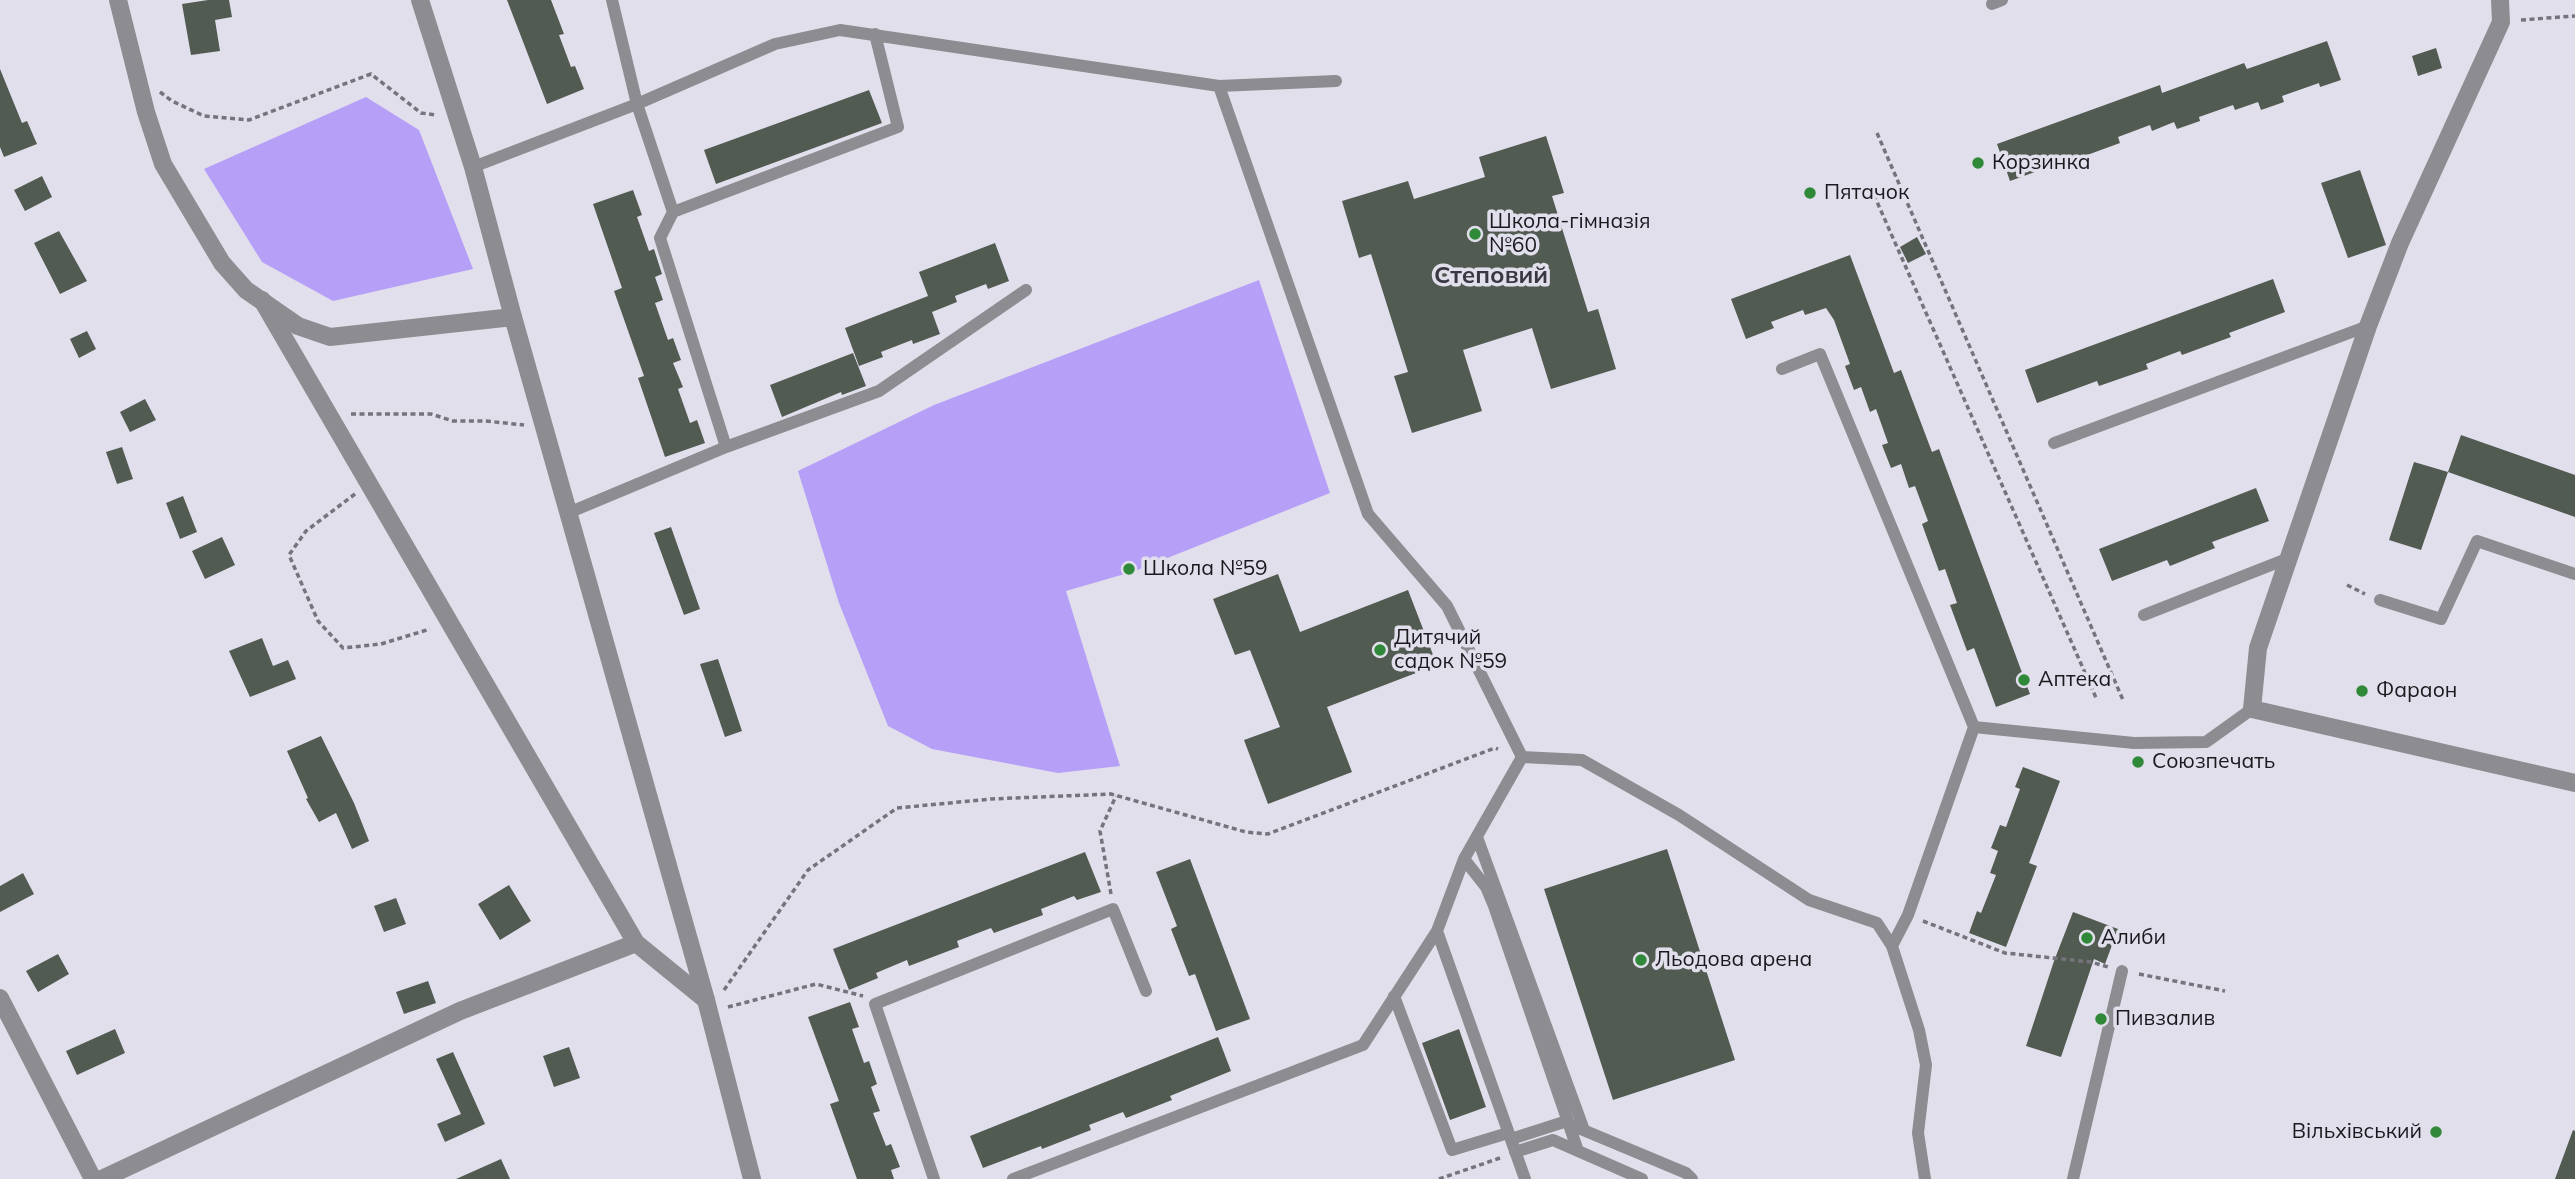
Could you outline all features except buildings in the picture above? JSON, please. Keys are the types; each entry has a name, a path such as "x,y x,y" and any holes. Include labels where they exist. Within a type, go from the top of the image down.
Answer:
{"street":[{"path":"118,0 136,74 163,164 222,263 246,290 298,326 330,337 513,317"},
{"path":"419,0 473,167 707,1006 752,1179"},
{"path":"2500,0 2501,22 2400,243 2368,326 2258,648 2252,709 2575,783"},
{"path":"261,298 636,943 707,1006"},
{"path":"102,1179 460,1011 636,943"},
{"path":"0,998 93,1179"}],"lane":[{"path":"612,0 637,104 673,212"},
{"path":"473,167 637,104 775,44 839,30 1219,86 1336,81"},
{"path":"726,447 660,237 673,212 898,127 875,34"},
{"path":"1219,86 1367,514 1447,606 1522,757"},
{"path":"568,513 726,447 880,391 1026,290"},
{"path":"2054,443 2368,326"},
{"path":"1782,369 1820,354 1974,727 1908,915 1892,946"},
{"path":"2380,600 2441,619 2477,541 2575,574"},
{"path":"2144,615 2289,558"},
{"path":"1974,727 2134,743 2206,743 2252,709"},
{"path":"1013,1179 1363,1045 1437,931 1464,859 1522,757"},
{"path":"1522,757 1582,760 1679,815 1809,900 1877,923 1892,946 1919,1030 1926,1066 1918,1133 1924,1179"},
{"path":"1477,837 1584,1130"},
{"path":"1464,859 1486,887 1578,1151"},
{"path":"934,1179 875,1004 1114,909 1146,990"},
{"path":"1437,931 1525,1179"},
{"path":"2073,1179 2122,971"},
{"path":"1394,996 1452,1150 1564,1122 1686,1172 1692,1179"},
{"path":"1515,1152 1553,1140 1642,1179"}],"path":[{"path":"2501,22 2575,16"},
{"path":"136,74 172,101 204,116 249,120 371,74 421,113 456,117"},
{"path":"1877,133 2123,700"},
{"path":"1874,195 2097,699"},
{"path":"328,414 431,414 453,421 521,424 546,436"},
{"path":"369,484 306,531 289,555 318,621 343,648 381,643 449,623"},
{"path":"707,1006 808,870 897,808 991,799 1116,796 1246,832 1268,834 1495,748 1522,757"},
{"path":"1114,909 1100,831 1116,796"},
{"path":"1908,915 2005,953 2091,962 2122,971 2225,991"},
{"path":"707,1006 816,984 884,1001"},
{"path":"1439,1179 1515,1152"}],"shaded area":[{"path":"366,97 419,130 473,269 333,301 262,262 204,169"},
{"path":"1259,280 1330,493 1135,571 1066,591 1120,766 1058,773 932,749 888,726 839,603 798,471 934,405"}],"place":[{"name":"Корзинка","path":"1978,163"},
{"name":"Пятачок","path":"1810,193"},
{"name":"Школа-гімназія №60","path":"1475,234"},
{"name":"Школа №59","path":"1129,569"},
{"name":"Дитячий садок №59","path":"1380,650"},
{"name":"Аптека","path":"2024,680"},
{"name":"Фараон","path":"2362,691"},
{"name":"Союзпечать","path":"2138,762"},
{"name":"Алиби","path":"2087,938"},
{"name":"Льодова арена","path":"1641,960"},
{"name":"Пивзалив","path":"2101,1019"},
{"name":"Вільхівський","path":"2436,1132"}],"district":[{"name":"Степовий","path":"1491,276"}]}
